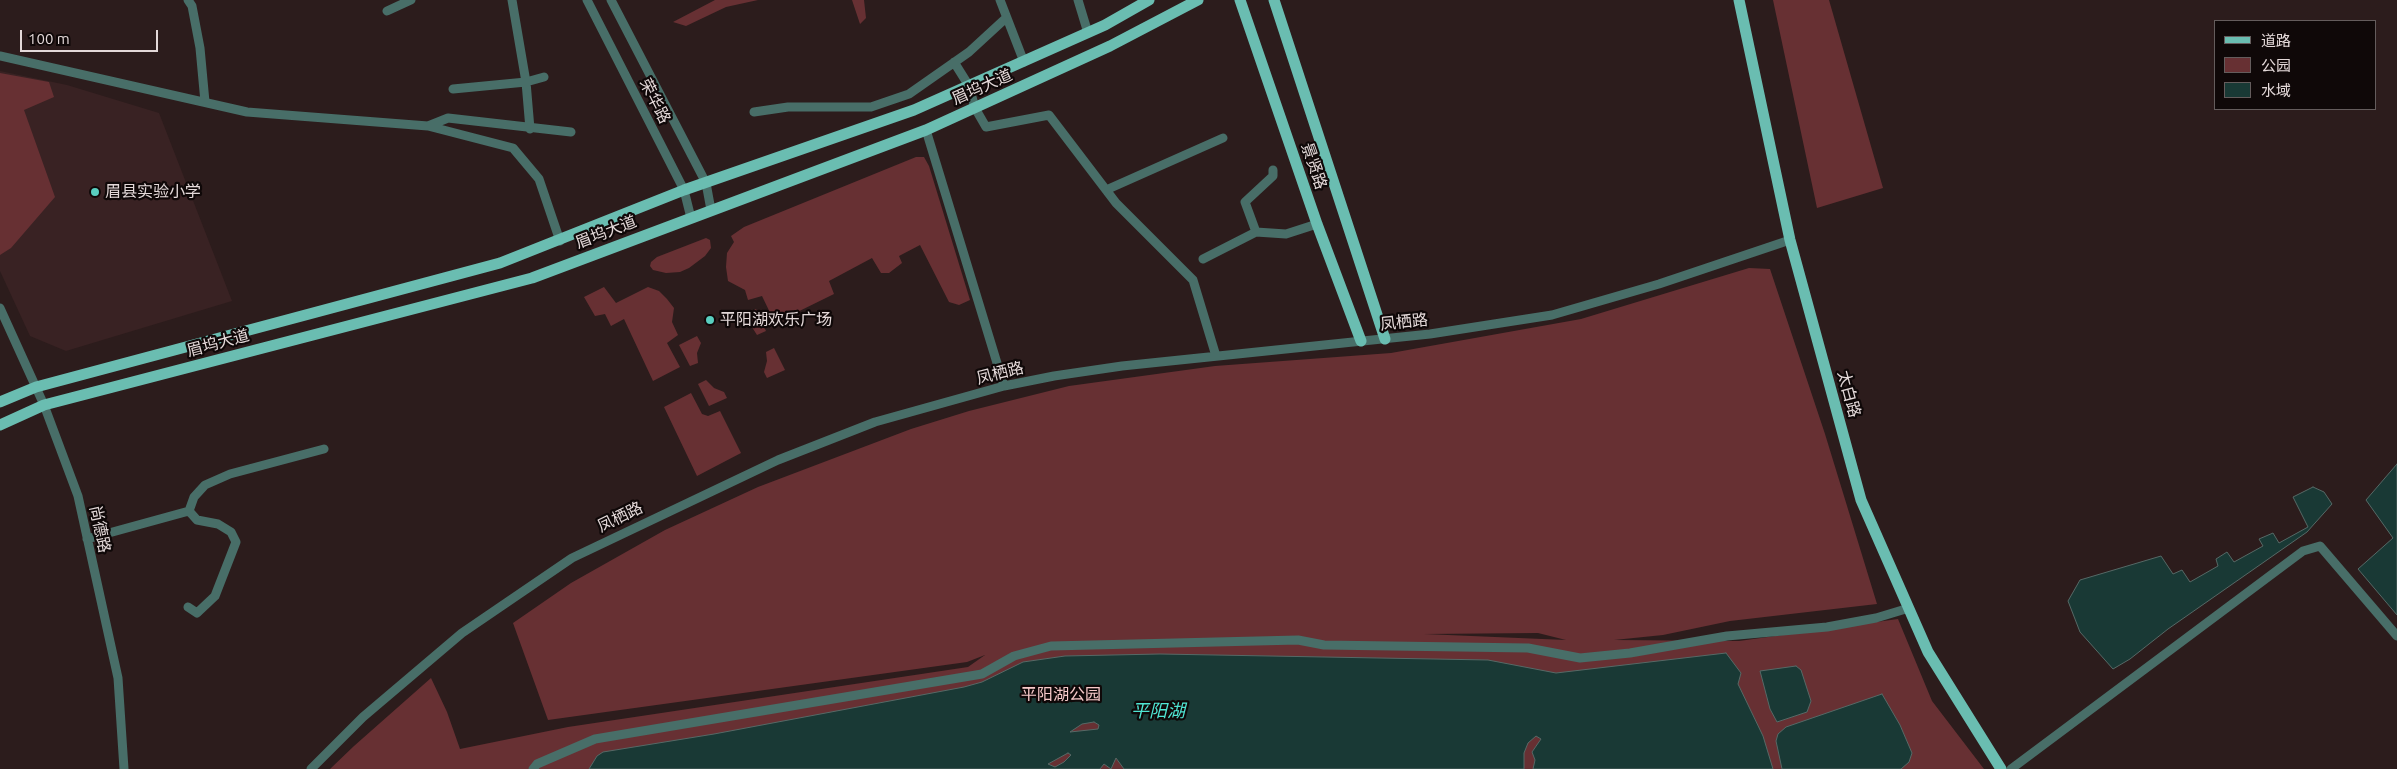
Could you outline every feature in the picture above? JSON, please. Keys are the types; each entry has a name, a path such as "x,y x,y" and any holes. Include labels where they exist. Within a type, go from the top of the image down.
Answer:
{"main road":[{"name":"眉坞大道","path":"0,402 36,387 500,264 684,190 914,110 1088,33 1149,0"},
{"name":"眉坞大道","path":"0,425 44,405 532,278 926,130 1110,46 1198,0"},
{"name":"景贤路","path":"1240,0 1317,224 1361,341"},
{"name":"景贤路","path":"1274,0 1385,339"},
{"name":"太白路","path":"1740,0 1790,240 1861,500 1928,652 2001,769"}],"street":[{"path":"188,0 192,6 200,48 205,102"},
{"path":"387,11 411,0"},
{"path":"512,0 526,82 530,129"},
{"name":"荣华路","path":"587,0 684,190 691,218"},
{"name":"荣华路","path":"611,0 706,183 711,210"},
{"path":"1000,0 1024,62"},
{"path":"1078,0 1088,33"},
{"path":"754,112 788,107 871,107 909,94 969,52 1006,18"},
{"path":"0,56 247,112 428,126 513,148 539,179 560,241"},
{"path":"954,62 969,86 975,108 986,127 1049,115 1116,204 1193,280 1216,356"},
{"path":"453,89 526,82 544,77"},
{"path":"428,126 448,118 530,129 571,132"},
{"path":"926,130 1004,386"},
{"path":"1106,190 1223,138"},
{"path":"1256,232 1246,202 1273,176 1273,170"},
{"path":"1204,259 1256,232 1286,234 1317,224"},
{"name":"凤栖路","path":"311,769 362,717 462,632 572,558 778,460 875,422 1004,386 1054,376 1122,366 1430,334 1552,316 1659,284 1790,240"},
{"name":"尚德路","path":"0,308 44,405 78,496 118,678 124,769"},
{"path":"189,511 194,497 205,485 230,474 324,449"},
{"path":"87,539 189,511"},
{"path":"188,607 197,613 215,596 236,542 231,532 218,524 197,520 189,511"},
{"path":"2011,769 2303,551 2320,546 2397,636"},
{"path":"533,769 537,764 595,739 982,674 1014,656 1051,646 1298,640 1324,645 1528,648 1580,658 1630,653 1727,636 1826,627 1876,618 1908,608"}],"shaded area":[{"name":"眉县实验小学","path":"0,71 67,85 159,113 232,301 66,351 30,336 0,271"}],"green space":[{"path":"715,0 758,0 726,7 686,26 673,22"},
{"path":"852,0 864,0 866,18 860,24"},
{"path":"1773,0 1829,0 1883,188 1817,208"},
{"path":"0,73 49,82 54,97 24,110 55,197 11,248 0,255"},
{"path":"916,157 924,157 929,166 970,300 959,305 949,302 920,245 899,256 902,263 889,273 881,273 872,258 829,281 834,294 775,323 762,296 748,300 745,290 728,281 727,253 734,242 731,236 744,227"},
{"path":"706,238 710,240 711,248 705,256 689,268 680,272 666,273 653,270 650,266 651,262 657,257"},
{"name":"平阳湖公园","path":"1749,268 1770,269 1825,434 1877,604 1730,621 1663,635 1614,640 1739,641 1898,619 1932,701 1984,769 330,769 431,678 447,712 460,749 568,727 968,667 985,655 967,662 548,720 513,623 571,583 665,530 758,487 911,429 969,411 1069,386 1215,366 1391,353 1581,319","holes":["1538,633 1566,640 1424,634"]},
{"path":"604,287 616,303 648,287 659,291 667,299 674,308 672,322 678,335 667,343 680,367 653,381 624,319 611,326 605,314 595,316 584,297"},
{"path":"756,309 766,331 757,335 750,324 741,323 738,317"},
{"path":"697,336 701,343 697,353 698,363 690,366 679,345"},
{"path":"774,348 785,370 767,378 764,372 767,361 766,352"},
{"path":"706,380 714,388 724,392 727,398 709,406 698,384"},
{"path":"691,393 702,414 708,416 720,411 741,453 697,476 664,407"}],"water":[{"path":"2397,464 2397,615 2358,569 2393,538 2366,500"},
{"path":"2313,487 2324,492 2332,504 2307,532 2168,629 2130,659 2113,669 2080,632 2068,601 2080,580 2161,556 2173,574 2182,570 2190,582 2218,566 2216,559 2227,552 2234,562 2263,546 2259,539 2273,533 2279,543 2308,527 2293,497"},
{"name":"平阳湖","path":"1726,653 1741,673 1738,684 1763,736 1773,769 1533,769 1535,760 1532,752 1541,739 1536,736 1528,743 1524,753 1524,769 1124,769 1116,758 1111,769 1104,764 1100,769 589,769 597,756 603,752 714,734 964,687 982,682 1023,662 1065,656 1160,654 1488,660 1556,673","holes":["1094,722 1099,725 1098,729 1070,732 1082,724","1068,753 1071,755 1055,767 1048,764"]},
{"path":"1796,666 1801,670 1811,701 1807,712 1777,722 1770,709 1760,671"},
{"path":"1882,694 1900,725 1912,753 1909,762 1901,769 1782,769 1776,741 1778,734 1786,727"}],"place":[{"name":"眉县实验小学","path":"95,192"},
{"name":"平阳湖欢乐广场","path":"710,320"}]}
